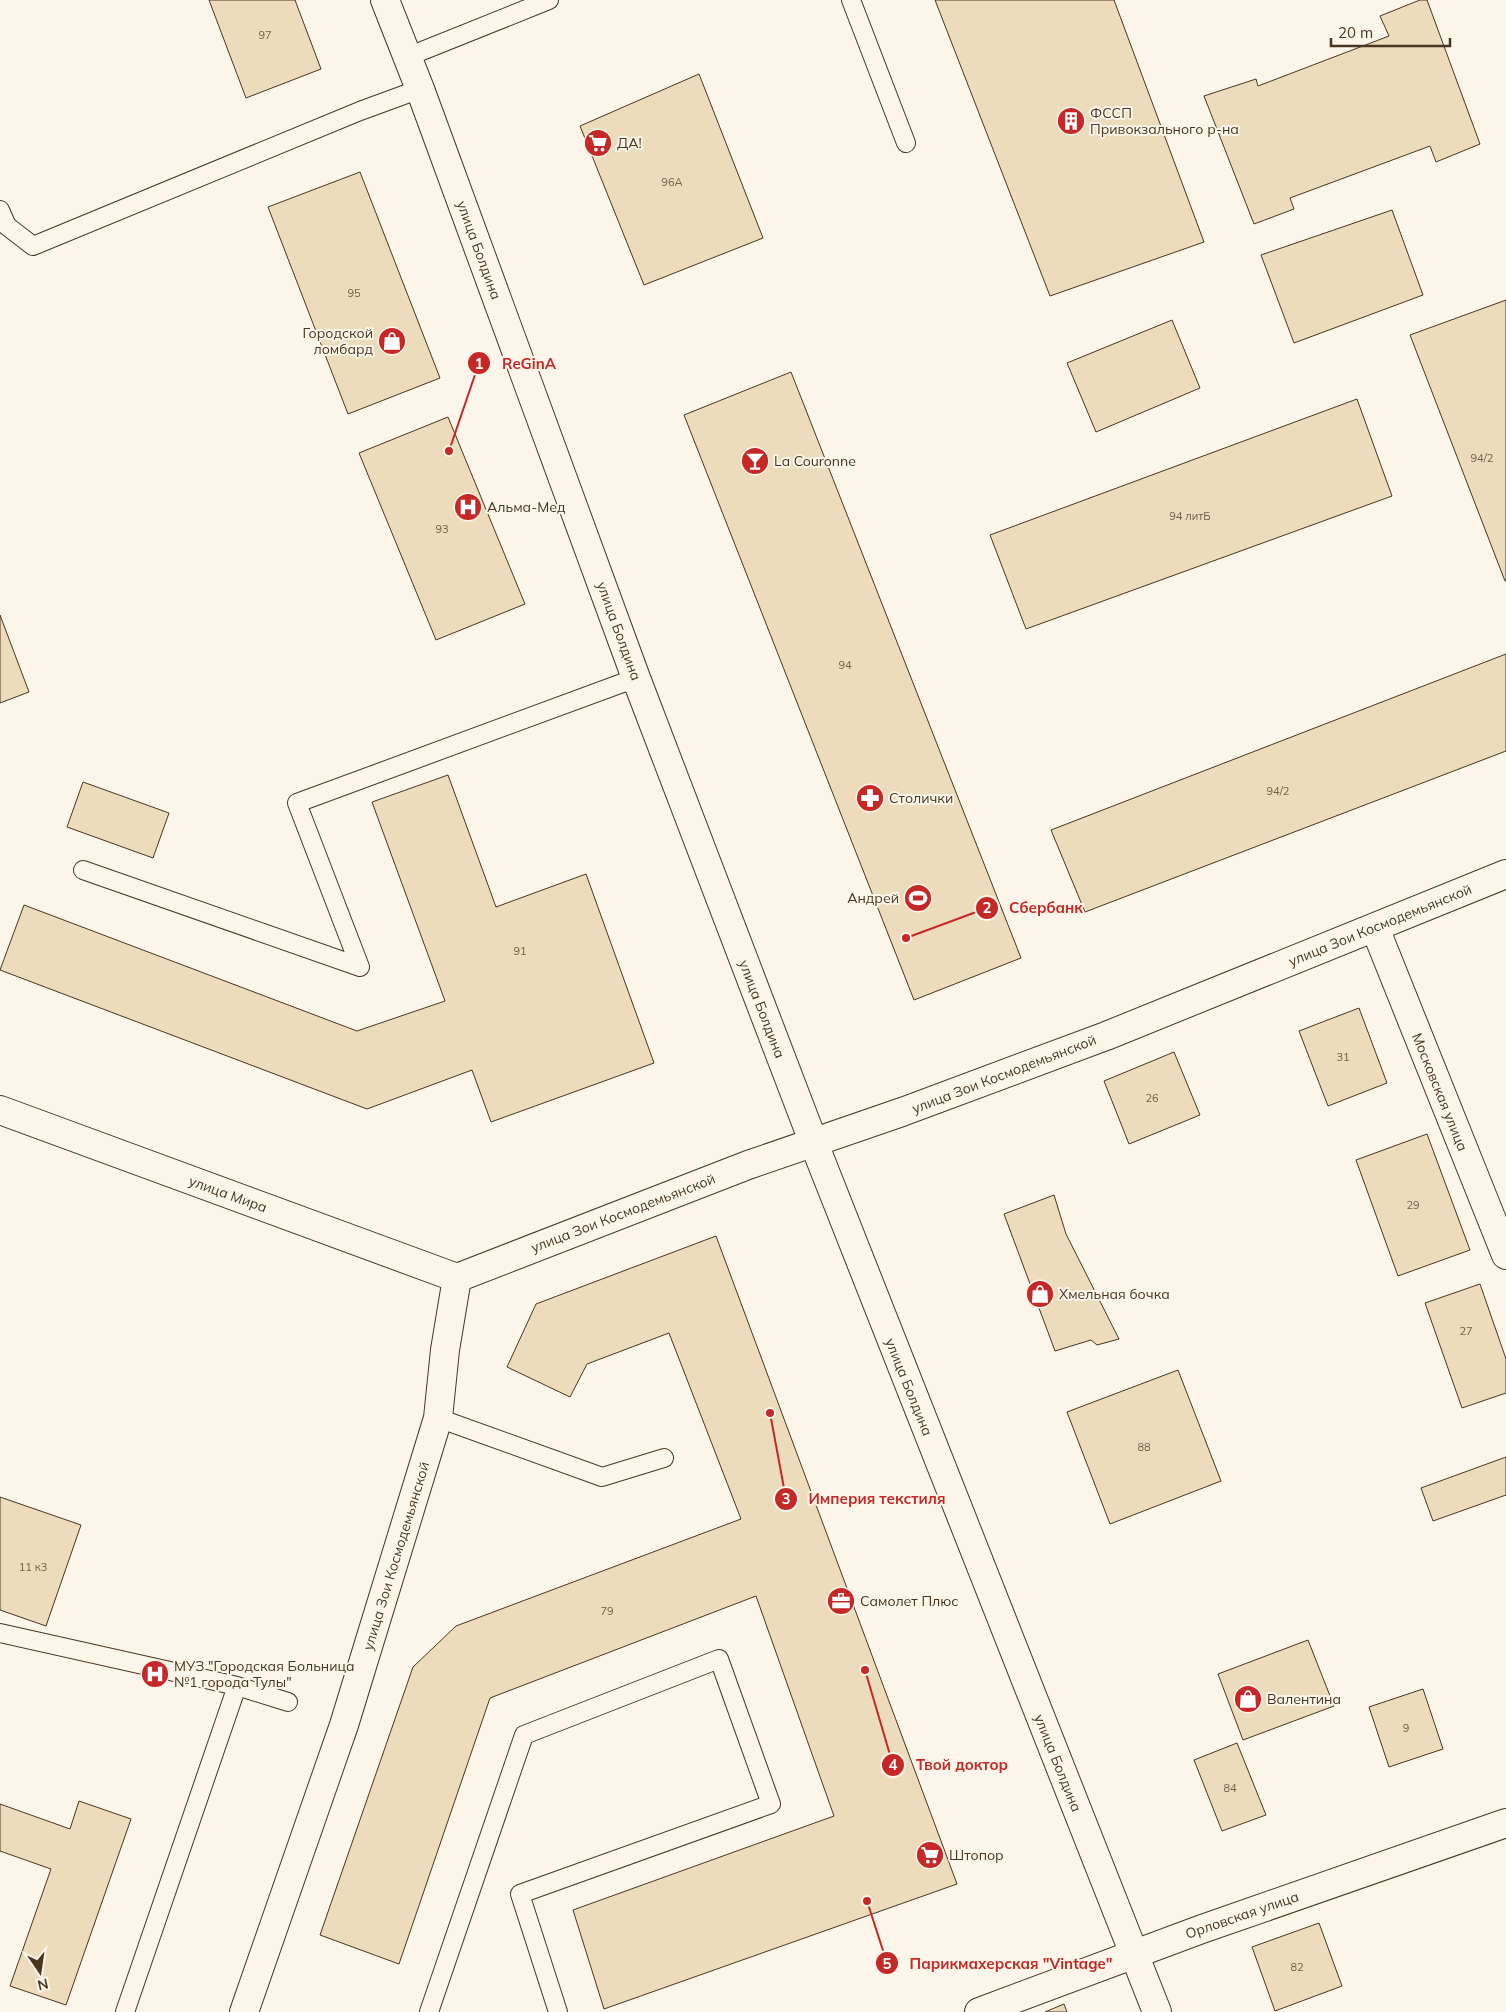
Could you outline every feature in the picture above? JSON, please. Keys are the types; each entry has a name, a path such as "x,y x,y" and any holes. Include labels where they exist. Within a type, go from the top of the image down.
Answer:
{"street":[{"name":"улица Болдина","path":"385,0 420,89 636,678 812,1141 1157,2012"},
{"name":"улица Зои Космодемьянской","path":"244,2012 344,1724 438,1418 445,1350 456,1278 812,1141 902,1112 1106,1036 1506,874"},
{"name":"Московская улица","path":"1375,928 1506,1255"},
{"name":"улица Мира","path":"0,1110 456,1278"},
{"name":"Орловская улица","path":"979,2012 1134,1954 1506,1823"}],"lane":[{"path":"407,57 549,0"},
{"path":"851,0 906,143"},
{"path":"0,210 7,226 34,246 360,110 420,89"},
{"path":"83,870 360,967 297,803 636,678"},
{"path":"438,1418 602,1477 664,1458"},
{"path":"0,1633 237,1686 288,1702"},
{"path":"429,2012 524,1735 719,1659 771,1804 520,1894 558,2012"},
{"path":"126,2012 237,1686"}],"building":[{"path":"209,0 295,0 321,69 246,98"},
{"name":"ФССП Привокзального р-на","path":"935,0 1114,0 1204,242 1050,296"},
{"path":"1420,0 1427,0 1480,144 1436,162 1430,146 1290,198 1294,209 1254,224 1204,96 1256,79 1258,86 1389,36 1380,16"},
{"path":"699,74 763,238 644,285 580,126"},
{"path":"360,172 440,378 348,414 268,207"},
{"path":"1392,210 1423,295 1294,343 1261,255"},
{"path":"1506,300 1506,581 1505,581 1410,335"},
{"path":"1172,320 1200,388 1096,432 1067,363"},
{"path":"791,372 1021,958 914,1000 684,415"},
{"path":"1357,399 1392,496 1026,629 990,535"},
{"path":"448,417 525,604 436,640 359,453"},
{"path":"0,615 29,692 0,703"},
{"path":"1506,654 1506,751 1085,912 1051,830"},
{"path":"448,775 496,907 586,874 654,1063 491,1122 472,1070 367,1109 0,970 24,905 357,1031 445,1001 372,802"},
{"path":"83,782 169,813 153,858 67,827"},
{"path":"1359,1008 1387,1083 1328,1106 1299,1031"},
{"path":"1174,1052 1200,1115 1129,1144 1104,1081"},
{"path":"1427,1134 1470,1250 1398,1276 1356,1160"},
{"path":"1054,1195 1066,1234 1119,1339 1097,1345 1091,1340 1055,1351 1004,1214"},
{"path":"716,1236 957,1884 604,2009 573,1910 834,1816 756,1596 490,1698 399,1964 320,1935 413,1667 456,1626 741,1519 669,1333 587,1364 570,1397 507,1367 536,1304"},
{"path":"1480,1284 1506,1359 1506,1393 1462,1408 1425,1303"},
{"path":"1178,1370 1221,1481 1110,1524 1067,1412"},
{"path":"1506,1457 1506,1495 1433,1521 1421,1488"},
{"path":"0,1497 81,1525 46,1626 0,1610"},
{"path":"1308,1640 1334,1706 1243,1740 1218,1674"},
{"path":"1423,1689 1443,1749 1389,1767 1369,1707"},
{"path":"1237,1743 1266,1815 1222,1831 1194,1760"},
{"path":"79,1801 131,1819 66,2005 10,1986 51,1869 0,1851 0,1804 70,1829"},
{"path":"1319,1923 1342,1986 1275,2011 1252,1947"},
{"path":"1064,2004 1067,2012 1045,2012"}],"place":[{"name":"ФССП Привокзального р-на","path":"1071,121"},
{"name":"ДА!","path":"598,143"},
{"name":"Городской ломбард","path":"392,341"},
{"name":"ReGinA","path":"449,451"},
{"name":"La Couronne","path":"755,461"},
{"name":"Альма-Мед","path":"468,507"},
{"name":"Столички","path":"870,798"},
{"name":"Андрей","path":"918,898"},
{"name":"Сбербанк","path":"906,938"},
{"name":"Хмельная бочка","path":"1040,1294"},
{"name":"Империя текстиля","path":"770,1413"},
{"name":"Самолет Плюс","path":"841,1601"},
{"name":"Твой доктор","path":"865,1670"},
{"name":"МУЗ \"Городская Больница №1 города Тулы\"","path":"155,1674"},
{"name":"Валентина","path":"1248,1699"},
{"name":"Штопор","path":"930,1855"},
{"name":"Парикмахерская \"Vintage\"","path":"867,1901"}]}
